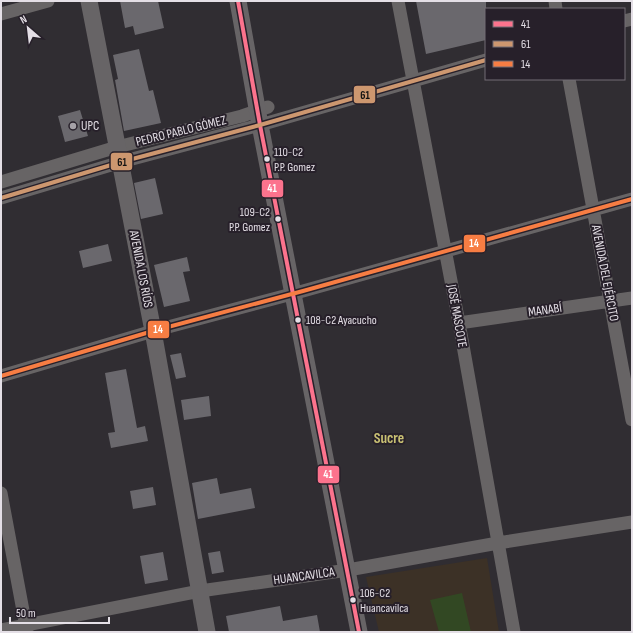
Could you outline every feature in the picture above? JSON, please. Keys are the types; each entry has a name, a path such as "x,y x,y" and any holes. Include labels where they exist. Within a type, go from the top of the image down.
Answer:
{"main road":[{"name":"AVENIDA LOS RÍOS","path":"79,1 114,156"},
{"name":"AVENIDA LOS RÍOS","path":"89,1 114,156 148,333 194,592 197,632"},
{"path":"238,1 264,116 352,569 368,632"},
{"path":"248,1 264,116"},
{"path":"352,569 359,632"},
{"name":"AVENIDA LOS RÍOS","path":"194,592 208,632"}],"street":[{"path":"1,14 48,1"},
{"name":"JOSÉ MASCOTE","path":"398,1 459,323 514,632"},
{"name":"PEDRO PABLO GÓMEZ","path":"1,198 114,156 242,116 264,116 414,81 485,60"},
{"name":"AVENIDA DEL EJÉRCITO","path":"569,80 632,420"},
{"name":"PEDRO PABLO GÓMEZ","path":"1,182 114,156"},
{"path":"1,376 148,333 632,199"},
{"name":"MANABÍ","path":"459,323 632,298"},
{"path":"1,493 26,628"},
{"name":"HUANCAVILCA","path":"1,630 26,628 194,592 352,569 498,543 632,522"}],"shaded area":[{"path":"487,558 499,632 379,632 366,577"}],"green space":[{"path":"462,593 471,632 439,632 430,600"}],"building":[{"path":"120,1 158,1 164,28 135,35 133,26 125,28"},
{"path":"416,1 486,1 485,40 426,54"},
{"path":"139,49 149,91 153,90 161,123 124,131 115,80 118,79 113,55"},
{"name":"UPC","path":"80,110 88,136 65,142 58,116"},
{"path":"155,178 163,214 141,219 134,183"},
{"path":"108,244 112,261 83,268 79,251"},
{"path":"187,257 190,271 183,272 190,301 164,307 154,265"},
{"path":"181,353 186,377 176,379 170,355"},
{"path":"126,369 137,428 145,426 148,441 111,448 108,433 115,432 105,373"},
{"path":"209,396 211,416 184,420 181,400"},
{"path":"217,478 220,494 251,488 255,508 198,519 192,483"},
{"path":"153,487 156,505 133,509 130,491"},
{"path":"220,551 224,572 212,574 208,553"},
{"path":"163,552 168,580 145,584 140,556"},
{"path":"280,606 283,621 317,615 320,632 229,632 226,616"}],"transit line":[{"name":"41","path":"238,1 260,125 359,632"},
{"name":"61","path":"1,198 121,162 260,125 485,60"},
{"name":"14","path":"1,376 153,331 303,291 632,199"}],"place":[{"name":"UPC","path":"73,126"},
{"name":"110-C2 P.P. Gomez","path":"267,159"},
{"name":"109-C2 P.P. Gomez","path":"278,219"},
{"name":"108-C2 Ayacucho","path":"298,320"},
{"name":"106-C2 Huancavilca","path":"353,600"}],"district":[{"name":"Sucre","path":"389,438"}]}
